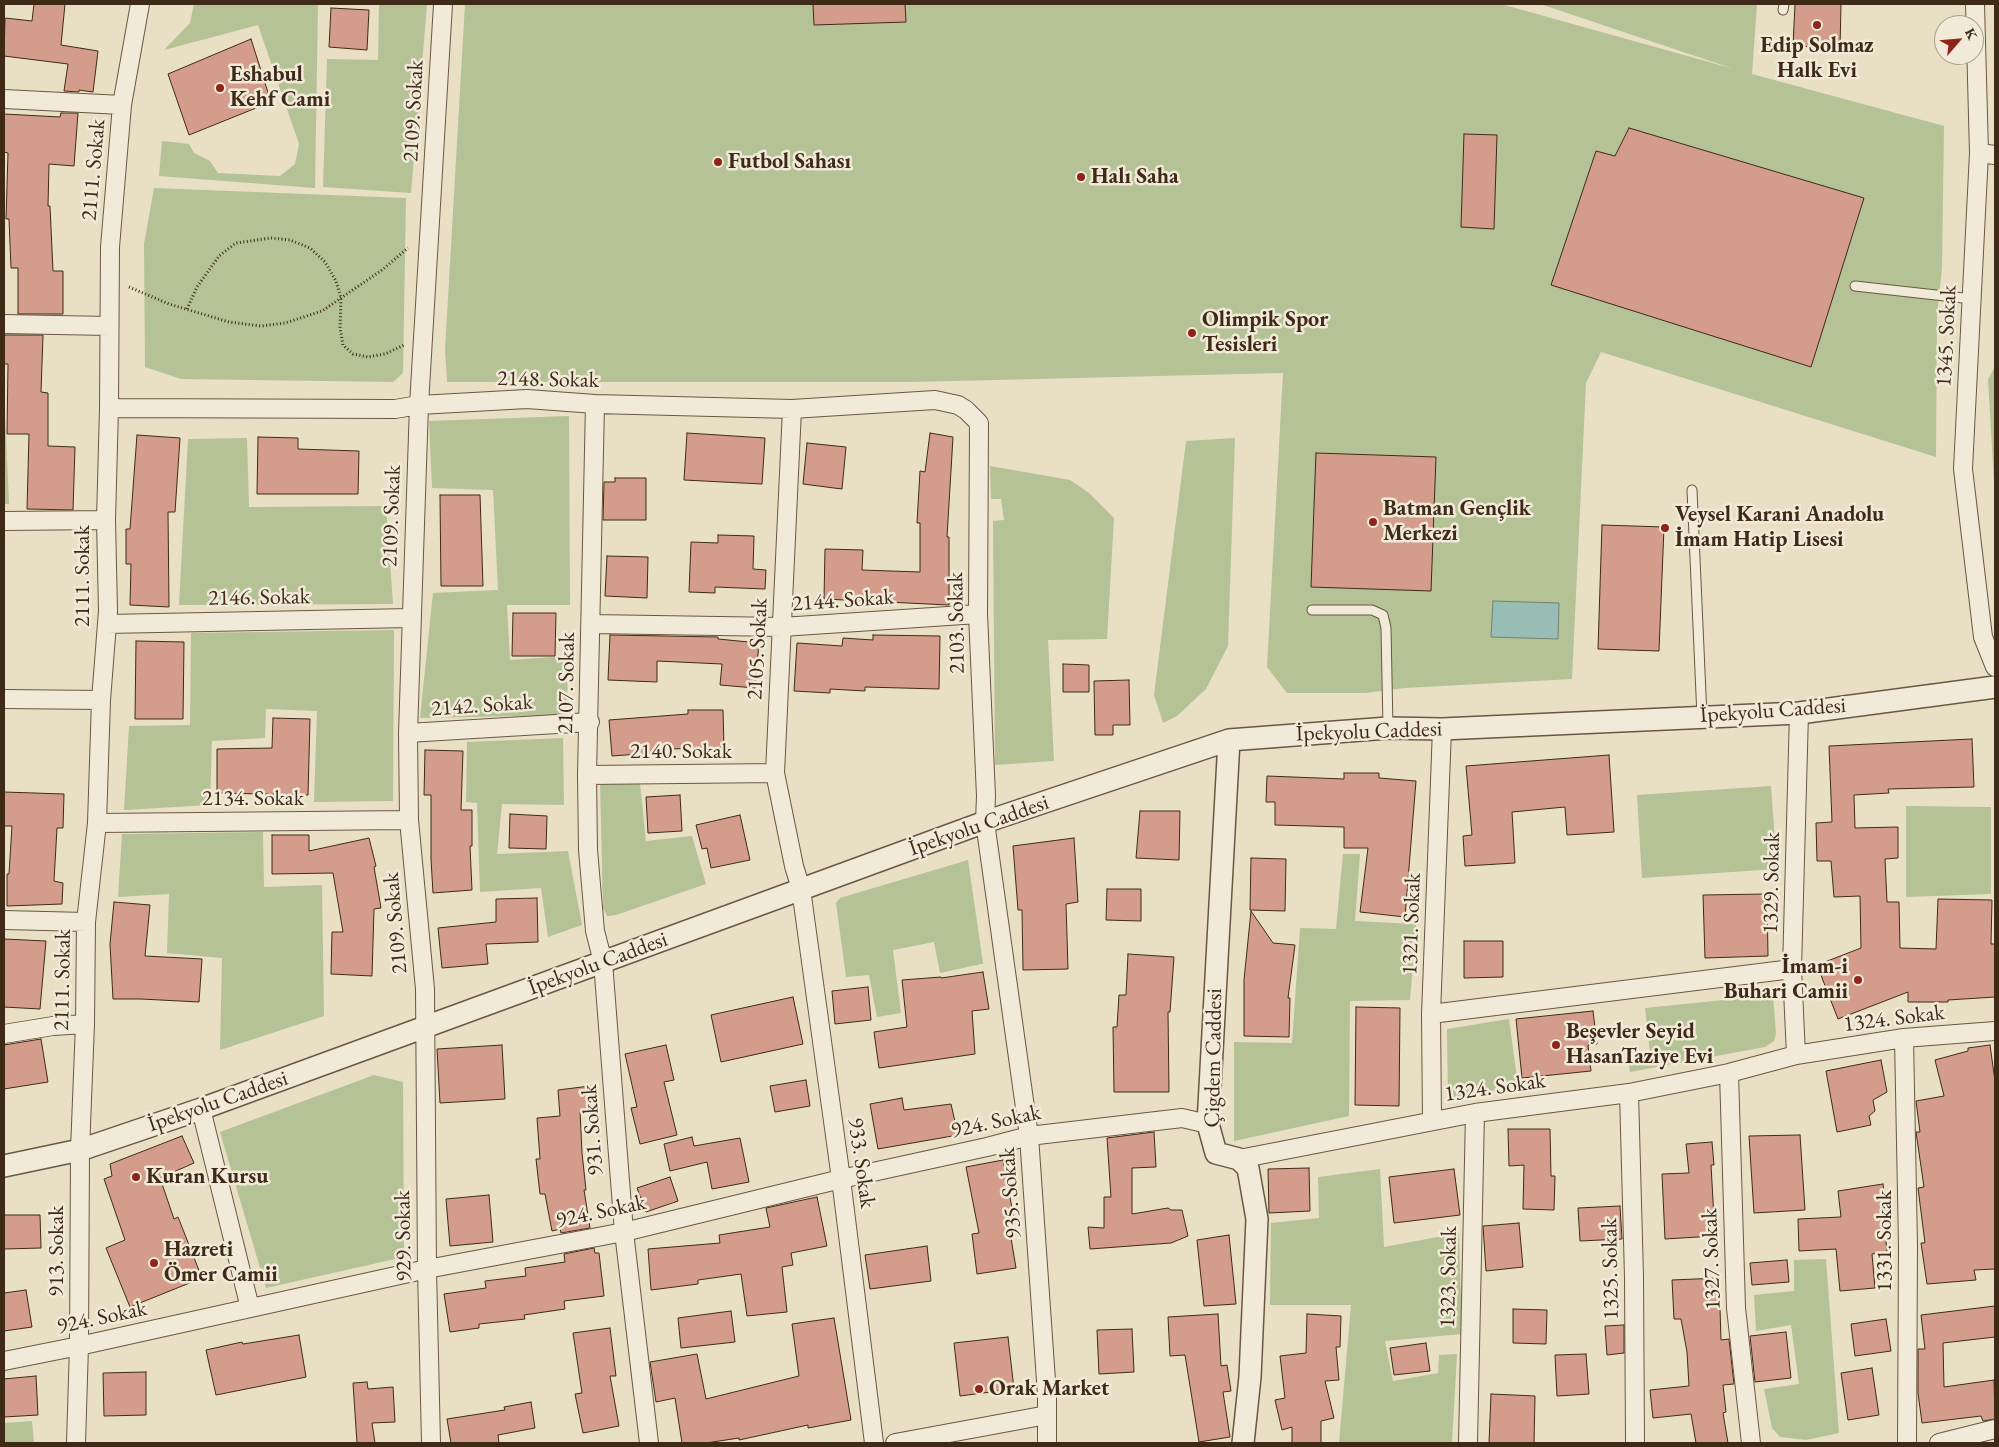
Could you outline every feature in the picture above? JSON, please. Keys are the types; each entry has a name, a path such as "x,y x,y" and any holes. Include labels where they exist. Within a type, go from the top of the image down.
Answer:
{"street":[{"name":"2111. Sokak","path":"80,1150 85,1024 86,922 97,823 101,700 107,624 106,520 110,247 122,105 140,4"},
{"name":"2109. Sokak","path":"424,1029 425,989 409,820 408,733 418,405 443,4"},
{"name":"1345. Sokak","path":"1975,4 1987,154 1972,299 1963,469 1983,637 1995,666"},
{"path":"4,99 122,105"},
{"path":"4,324 109,326"},
{"name":"2148. Sokak","path":"109,408 395,410 418,405 527,399 596,404 792,409 935,400 958,405 979,423"},
{"name":"2107. Sokak","path":"596,404 590,722 587,775 588,850 595,931 603,962"},
{"name":"2105. Sokak","path":"792,409 775,774 794,866 801,889"},
{"name":"2103. Sokak","path":"979,423 978,614 986,796 985,822"},
{"path":"4,521 106,520"},
{"name":"2144. Sokak","path":"591,624 782,627 978,614"},
{"name":"2146. Sokak","path":"107,624 411,618"},
{"name":"İpekyolu Caddesi","path":"4,1166 80,1150 201,1109 424,1029 985,822 1229,740 1388,728 1442,729 1799,713 1995,687"},
{"path":"4,699 101,700"},
{"name":"1329. Sokak","path":"1796,1055 1792,969 1799,713"},
{"name":"2142. Sokak","path":"408,733 590,722"},
{"name":"1321. Sokak","path":"1432,1120 1431,1014 1442,729"},
{"name":"Çigdem Caddesi","path":"1229,740 1208,1124 1216,1153 1239,1159"},
{"name":"2140. Sokak","path":"587,775 775,774"},
{"name":"2134. Sokak","path":"97,823 409,820"},
{"name":"935. Sokak","path":"985,822 1029,1136 1047,1395 1047,1443"},
{"name":"933. Sokak","path":"801,889 841,1179 874,1443"},
{"path":"4,920 86,922"},
{"name":"931. Sokak","path":"603,962 624,1232 649,1443"},
{"path":"1431,1014 1792,969"},
{"path":"4,1034 53,1026 85,1024"},
{"name":"929. Sokak","path":"424,1029 431,1443"},
{"name":"1324. Sokak","path":"1239,1159 1432,1120 1629,1093 1729,1073 1796,1055 1904,1038 1995,1032"},
{"name":"1331. Sokak","path":"1904,1038 1908,1246 1907,1443"},
{"name":"1327. Sokak","path":"1729,1073 1736,1308 1751,1443"},
{"name":"1325. Sokak","path":"1629,1093 1634,1278 1635,1443"},
{"path":"201,1109 250,1308"},
{"name":"1323. Sokak","path":"1468,1443 1475,1113"},
{"name":"924. Sokak","path":"4,1361 427,1269 624,1232 841,1179 1029,1136 1182,1118 1208,1124"},
{"name":"913. Sokak","path":"76,1443 79,1346 80,1150"},
{"path":"1239,1159 1248,1168 1257,1219 1250,1377 1243,1443"},
{"path":"895,1443 1047,1415"},
{"path":"1939,1443 1995,1430"}],"lane":[{"path":"1855,286 1972,299"},
{"path":"1692,490 1702,717"},
{"path":"1312,610 1372,610 1383,615 1386,628 1388,728"}],"path":[{"path":"110,279 169,304 229,322 261,326 285,324 322,311 382,270 429,230"},
{"path":"187,310 197,287 219,256 236,243 262,239 290,240 310,248 325,262 336,280 341,298 340,328 343,345 353,354 368,357 385,354 423,336"}],"green space":[{"path":"194,4 318,4 315,188 159,176 162,141 189,144 194,153 210,161 218,173 280,176 295,164 299,144 258,25 164,50 190,23"},
{"path":"379,4 427,5 411,193 323,187 327,59 378,60"},
{"name":"Olimpik Spor Tesisleri","path":"465,4 1501,4 1734,69 1540,4 1757,4 1752,74 1944,126 1942,268 1937,316 1936,457 1601,352 1586,383 1572,679 1405,688 1365,693 1287,693 1267,667 1283,373 912,382 447,382 445,350"},
{"path":"154,188 406,198 403,373 393,382 181,379 145,367 144,244"},
{"path":"1995,367 1995,500 1988,379"},
{"path":"4,391 9,504 4,504"},
{"path":"569,416 570,605 507,605 510,660 568,656 567,715 420,718 433,593 498,590 493,490 432,488 429,421"},
{"path":"247,438 249,507 386,506 393,604 179,605 188,439"},
{"path":"1235,438 1228,646 1206,689 1177,716 1163,723 1154,695 1186,441"},
{"path":"990,466 1070,480 1089,493 1114,518 1107,639 1048,640 1054,761 995,765 993,521 1004,520 1001,499 991,499"},
{"path":"394,630 393,801 314,802 317,711 266,709 265,738 212,741 210,805 124,810 129,726 190,725 191,633"},
{"path":"563,738 564,805 502,804 497,854 568,851 582,925 548,937 541,888 480,892 477,803 466,802 467,742"},
{"path":"600,781 640,783 646,841 692,836 706,884 616,915 607,916 603,908"},
{"path":"1771,786 1777,869 1642,878 1637,795"},
{"path":"1906,806 1991,807 1991,894 1906,897"},
{"path":"263,832 264,887 322,885 324,1016 220,1050 222,958 167,953 169,894 118,897 122,834"},
{"path":"1343,854 1360,854 1355,921 1416,924 1410,1000 1350,1001 1349,1116 1234,1141 1234,1042 1292,1043 1300,928 1336,929"},
{"path":"968,860 983,963 986,963 940,973 934,942 893,950 901,1013 877,1017 869,975 846,977 836,903 840,898"},
{"path":"1773,995 1776,1034 1774,1041 1765,1047 1630,1072 1628,1059 1650,1053 1645,1008"},
{"path":"1509,1019 1518,1086 1448,1100 1447,1029"},
{"path":"374,1075 403,1082 404,1257 266,1288 220,1132"},
{"path":"1380,1169 1384,1247 1459,1233 1462,1334 1385,1341 1393,1381 1438,1373 1439,1355 1457,1354 1452,1443 1339,1443 1351,1305 1270,1305 1271,1223 1319,1218 1318,1177"},
{"path":"1826,1259 1839,1433 1806,1440 1780,1437 1772,1428 1764,1389 1799,1384 1791,1325 1756,1331 1754,1295 1794,1291 1794,1260"},
{"path":"32,1421 34,1443 4,1443 4,1423"}],"water":[{"path":"1493,601 1559,603 1558,639 1491,637"}],"building":[{"path":"34,4 65,4 61,45 98,51 93,92 79,90 79,92 64,91 68,64 4,56 5,18 32,21"},
{"path":"813,4 905,4 906,22 814,25"},
{"name":"Edip Solmaz Halk Evi","path":"1795,4 1841,4 1840,48 1793,46"},
{"path":"331,8 369,10 367,50 329,47"},
{"name":"Eshabul Kehf Cami","path":"251,39 271,102 189,135 168,74"},
{"path":"61,113 78,113 74,166 49,164 48,206 50,206 53,271 63,271 63,314 18,314 18,268 11,268 9,219 6,219 8,153 4,152 4,114 60,117"},
{"path":"1629,128 1864,198 1811,367 1551,285 1596,151 1615,156"},
{"path":"1464,134 1497,135 1494,229 1461,227"},
{"path":"4,335 43,335 41,392 48,393 48,446 75,447 73,510 27,509 29,434 7,434 8,364 4,364"},
{"path":"687,433 765,438 762,484 684,480"},
{"path":"930,433 953,437 947,537 949,537 949,605 824,599 825,549 863,550 862,570 920,572 920,523 917,523 920,471 925,472"},
{"path":"137,435 180,438 175,512 168,512 169,607 130,605 131,564 126,564 126,529 130,529"},
{"path":"258,437 298,438 298,449 359,451 358,494 257,494"},
{"path":"807,443 846,447 842,489 803,484"},
{"name":"Batman Gençlik Merkezi","path":"1316,453 1436,457 1431,591 1311,587"},
{"path":"615,478 646,478 646,520 603,520 604,482 615,482"},
{"path":"440,495 480,495 483,586 441,586"},
{"path":"1602,525 1664,527 1659,651 1598,649"},
{"path":"718,535 754,536 753,569 766,570 765,589 715,587 715,593 689,592 691,542 718,543"},
{"path":"607,556 648,557 647,598 605,596"},
{"path":"513,613 556,613 555,656 512,656"},
{"path":"610,635 718,637 718,639 759,643 755,688 720,685 722,664 657,661 657,682 608,680"},
{"path":"873,635 940,636 939,689 865,687 865,691 830,689 830,693 794,691 797,643 842,646 843,638 873,640"},
{"path":"136,641 184,642 183,719 135,719"},
{"path":"1063,664 1089,665 1089,692 1063,692"},
{"path":"1129,680 1130,725 1113,725 1113,735 1095,735 1094,681"},
{"path":"688,710 723,710 724,748 665,749 665,752 612,756 609,720 688,714"},
{"path":"273,718 310,719 308,795 217,793 217,749 272,748"},
{"path":"1972,739 1974,787 1888,789 1889,793 1854,795 1855,828 1898,827 1898,858 1885,859 1887,902 1899,902 1900,948 1936,949 1938,899 1992,900 1991,944 1995,944 1995,997 1948,1000 1948,1002 1908,1002 1908,992 1838,1019 1817,965 1861,948 1860,896 1834,897 1831,861 1817,861 1816,823 1832,822 1829,746"},
{"path":"425,750 463,751 461,810 472,810 472,846 470,846 472,890 433,893 431,795 424,795"},
{"path":"1609,755 1614,832 1567,835 1565,807 1512,812 1515,863 1465,866 1463,836 1472,835 1466,766"},
{"path":"1344,773 1379,773 1379,778 1416,781 1405,917 1360,912 1368,848 1344,848 1344,827 1275,825 1275,802 1266,802 1267,776 1344,779"},
{"path":"4,792 64,794 63,828 57,828 54,881 63,883 62,904 7,906 7,874 9,874 12,826 4,826"},
{"path":"680,795 682,831 648,833 646,797"},
{"path":"1140,811 1180,811 1179,860 1136,858"},
{"path":"510,814 547,816 546,849 509,848"},
{"path":"740,815 750,860 711,868 707,848 702,849 696,825"},
{"path":"272,835 309,835 309,851 369,838 376,866 374,867 381,908 374,909 372,976 331,974 332,932 343,932 333,873 272,874"},
{"path":"1074,838 1078,902 1066,904 1068,969 1023,970 1022,910 1018,910 1013,846"},
{"path":"1251,858 1286,859 1285,911 1250,910"},
{"path":"1107,889 1141,889 1141,921 1106,920"},
{"path":"1767,894 1768,956 1705,958 1703,895"},
{"path":"537,898 538,942 486,944 488,964 442,968 438,928 496,922 496,899"},
{"path":"114,902 150,905 145,956 202,959 199,1002 113,999 110,944"},
{"path":"1251,911 1273,943 1295,945 1288,998 1290,998 1289,1037 1244,1036 1244,980"},
{"path":"4,939 46,941 40,1009 4,1007"},
{"path":"1464,941 1503,941 1503,977 1464,978"},
{"path":"1128,954 1174,957 1170,1012 1168,1012 1169,1092 1114,1092 1113,1027 1117,1027 1119,995 1126,995"},
{"path":"983,972 989,1009 972,1011 975,1054 879,1068 874,1032 907,1027 902,980 941,978"},
{"path":"868,987 871,1020 835,1024 832,991"},
{"path":"793,997 803,1044 721,1062 711,1015"},
{"path":"1356,1007 1400,1008 1399,1106 1355,1105"},
{"name":"Beşevler Seyid HasanTaziye Evi","path":"1593,1011 1597,1044 1588,1045 1591,1071 1522,1078 1516,1019"},
{"path":"41,1039 48,1082 4,1089 4,1045"},
{"path":"502,1045 505,1099 440,1103 437,1049"},
{"path":"666,1045 674,1080 664,1082 677,1135 640,1144 631,1108 637,1107 625,1054"},
{"path":"1990,1045 1995,1081 1995,1269 1974,1270 1976,1280 1927,1284 1921,1243 1925,1243 1918,1188 1924,1187 1916,1132 1920,1132 1916,1101 1944,1096 1935,1060 1968,1051 1968,1048"},
{"path":"1881,1060 1887,1092 1873,1100 1875,1111 1869,1116 1871,1125 1837,1132 1826,1071"},
{"path":"806,1080 810,1106 775,1112 770,1086"},
{"path":"590,1086 592,1109 580,1110 586,1190 584,1190 590,1228 561,1233 560,1229 552,1231 545,1194 540,1194 536,1159 540,1159 537,1118 560,1116 558,1090"},
{"path":"902,1098 904,1110 951,1104 958,1135 878,1149 870,1104"},
{"path":"1508,1129 1550,1129 1551,1176 1555,1176 1554,1210 1523,1209 1524,1165 1509,1166"},
{"path":"1154,1132 1156,1167 1132,1168 1132,1214 1168,1208 1171,1210 1182,1210 1188,1236 1171,1243 1090,1249 1088,1227 1104,1228 1104,1197 1111,1197 1107,1138"},
{"path":"1800,1135 1805,1210 1754,1213 1749,1136"},
{"path":"182,1136 194,1163 160,1178 174,1219 178,1217 202,1278 130,1307 106,1248 125,1240 104,1179 112,1176 110,1164"},
{"path":"692,1137 694,1146 740,1138 749,1182 712,1189 707,1162 670,1171 664,1144"},
{"path":"1712,1142 1714,1165 1711,1165 1715,1236 1665,1239 1662,1174 1689,1173 1686,1144"},
{"path":"1003,1160 1014,1219 1008,1220 1016,1268 977,1274 972,1234 979,1233 966,1167"},
{"path":"1309,1168 1310,1211 1269,1213 1268,1169"},
{"path":"1454,1169 1460,1215 1394,1223 1389,1177"},
{"path":"670,1177 678,1201 646,1212 637,1188"},
{"path":"1883,1184 1887,1218 1884,1219 1887,1252 1872,1254 1875,1288 1840,1291 1836,1249 1799,1251 1798,1219 1841,1217 1838,1191"},
{"path":"489,1195 493,1242 450,1246 446,1199"},
{"path":"817,1197 827,1246 791,1253 793,1265 782,1267 787,1312 747,1316 741,1274 698,1280 698,1284 651,1290 648,1249 720,1243 719,1235 770,1227 766,1208"},
{"path":"1620,1206 1622,1239 1580,1241 1578,1208"},
{"path":"4,1215 40,1215 41,1248 4,1249"},
{"path":"1519,1223 1523,1267 1486,1271 1483,1226"},
{"path":"1229,1235 1236,1304 1204,1306 1197,1240"},
{"path":"927,1246 931,1281 870,1289 865,1255"},
{"path":"594,1248 595,1253 599,1253 604,1296 564,1301 565,1309 524,1315 525,1319 479,1324 479,1328 450,1332 444,1294 486,1288 485,1281 526,1276 525,1268 565,1262 564,1254"},
{"path":"1787,1260 1789,1282 1752,1285 1750,1263"},
{"path":"1719,1278 1721,1340 1729,1339 1734,1384 1723,1385 1726,1412 1723,1413 1728,1443 1696,1443 1691,1414 1653,1418 1650,1390 1689,1386 1687,1352 1681,1319 1674,1319 1672,1280"},
{"path":"26,1290 32,1327 4,1331 4,1293"},
{"path":"1995,1306 1995,1337 1943,1343 1944,1387 1994,1380 1995,1419 1983,1421 1981,1416 1922,1423 1918,1393 1918,1349 1925,1349 1921,1315"},
{"path":"1513,1309 1547,1310 1546,1344 1513,1343"},
{"path":"731,1311 735,1342 681,1348 678,1318"},
{"path":"1218,1314 1221,1366 1227,1365 1231,1391 1223,1392 1230,1437 1199,1442 1185,1355 1170,1356 1168,1317"},
{"path":"1307,1314 1341,1316 1340,1347 1336,1347 1339,1380 1325,1381 1334,1418 1321,1421 1321,1443 1292,1443 1292,1427 1282,1430 1275,1400 1285,1398 1280,1356 1306,1353"},
{"path":"834,1318 851,1420 808,1428 808,1425 739,1440 739,1438 706,1443 682,1443 675,1398 656,1402 650,1362 697,1354 706,1399 799,1376 792,1324"},
{"path":"1886,1319 1891,1351 1855,1356 1851,1324"},
{"path":"1624,1325 1624,1353 1607,1355 1605,1326"},
{"path":"610,1328 616,1376 610,1376 619,1426 583,1433 575,1394 582,1393 573,1333"},
{"path":"1132,1329 1134,1372 1099,1374 1097,1330"},
{"path":"1786,1332 1791,1378 1755,1382 1750,1336"},
{"path":"299,1335 306,1377 216,1395 206,1350 242,1342 243,1344"},
{"path":"1008,1337 1014,1389 960,1396 954,1343"},
{"path":"1426,1343 1430,1371 1394,1375 1390,1348"},
{"path":"1586,1354 1589,1394 1557,1396 1555,1355"},
{"path":"1872,1368 1879,1415 1848,1420 1841,1373"},
{"path":"146,1372 146,1415 104,1416 103,1373"},
{"path":"36,1376 38,1415 4,1417 4,1379"},
{"path":"367,1382 368,1389 393,1387 395,1422 372,1423 375,1443 357,1443 353,1383"},
{"path":"1491,1394 1535,1396 1534,1443 1489,1443"},
{"path":"531,1402 535,1428 498,1435 499,1443 451,1443 447,1419 505,1410 504,1407"}],"place":[{"name":"Edip Solmaz Halk Evi","path":"1817,25"},
{"name":"Eshabul Kehf Cami","path":"220,88"},
{"name":"Futbol Sahası","path":"718,162"},
{"name":"Halı Saha","path":"1081,177"},
{"name":"Olimpik Spor Tesisleri","path":"1192,333"},
{"name":"Batman Gençlik Merkezi","path":"1373,522"},
{"name":"Veysel Karani Anadolu İmam Hatip Lisesi","path":"1665,528"},
{"name":"İmam-i Buhari Camii","path":"1858,980"},
{"name":"Beşevler Seyid HasanTaziye Evi","path":"1556,1045"},
{"name":"Kuran Kursu","path":"136,1177"},
{"name":"Hazreti Ömer Camii","path":"154,1263"},
{"name":"Orak Market","path":"979,1389"}]}
